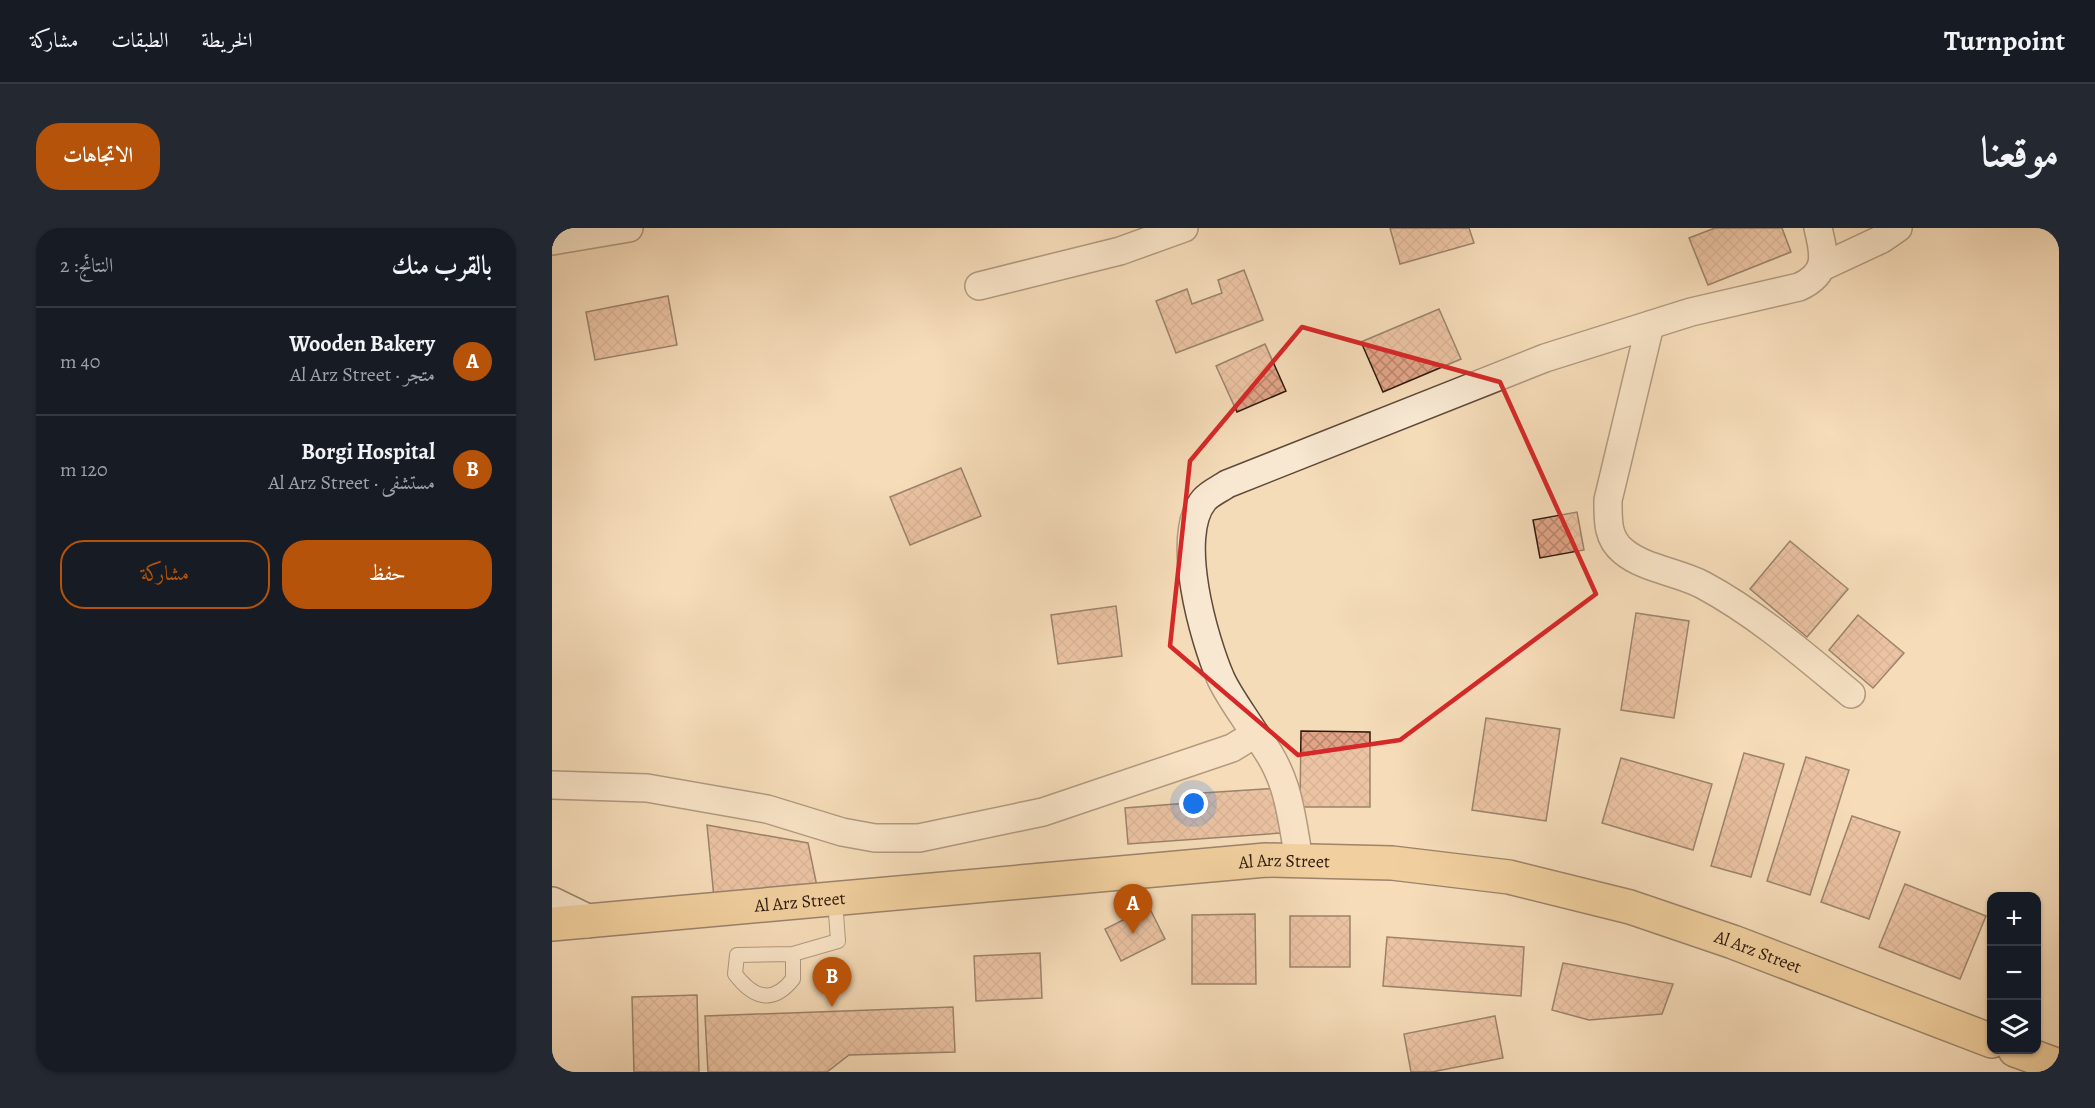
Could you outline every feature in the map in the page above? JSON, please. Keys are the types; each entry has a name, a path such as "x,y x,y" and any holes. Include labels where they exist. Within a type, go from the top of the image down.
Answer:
{"main road":[{"name":"Al Arz Street","path":"552,924 1266,860 1392,863 1509,877 1619,904 1734,942 1987,1039"},
{"path":"552,904 587,921"},
{"path":"2026,1054 2059,1066"}],"street":[{"path":"552,241 629,228"},
{"path":"979,286 1119,250 1184,228"},
{"path":"1299,861 1282,774 1269,750 1256,734 1221,679 1196,592 1192,537 1197,514 1205,499 1227,484 1455,391 1575,348 1691,312 1799,287 1814,281 1822,267 1824,249 1818,228"},
{"path":"1822,267 1882,239 1898,228"},
{"path":"1650,325 1608,500 1608,524 1611,538 1623,552 1701,584 1736,604 1788,642 1851,694"},
{"path":"552,785 647,788 767,809 842,832 875,838 919,838 1043,812 1232,748 1256,734"}],"lane":[{"path":"793,954 793,979 782,993 769,997 744,986 735,974 737,955 793,954 837,941 835,899"}],"highlighted area":[{"path":"1302,327 1500,382 1596,594 1400,740 1298,755 1170,646 1190,461"}],"building":[{"path":"1390,228 1469,228 1474,243 1400,264"},
{"path":"1715,228 1782,228 1791,252 1708,285 1689,238"},
{"path":"1244,270 1263,320 1176,353 1156,301 1187,289 1192,304 1222,293 1218,280"},
{"path":"668,296 677,345 595,360 586,312"},
{"path":"1439,309 1461,359 1383,392 1361,342"},
{"path":"1265,344 1286,391 1237,412 1216,366"},
{"path":"961,468 981,516 910,545 890,497"},
{"path":"1577,512 1584,550 1540,558 1533,520"},
{"path":"1790,541 1848,589 1807,637 1750,589"},
{"path":"1116,606 1122,656 1058,664 1051,615"},
{"path":"1636,613 1689,621 1674,718 1621,710"},
{"path":"1858,615 1904,653 1873,688 1829,650"},
{"path":"1486,718 1560,729 1546,821 1472,810"},
{"path":"1301,731 1370,732 1370,807 1300,807"},
{"path":"1744,753 1784,764 1751,877 1711,866"},
{"path":"1806,757 1849,770 1810,895 1767,881"},
{"path":"1621,758 1712,784 1693,850 1602,823"},
{"path":"1278,788 1281,833 1128,844 1125,808 1188,803 1187,794"},
{"path":"1852,816 1900,832 1869,919 1821,902"},
{"path":"707,825 808,843 818,891 714,898"},
{"path":"1905,884 1986,916 1960,979 1879,947"},
{"path":"1149,907 1165,939 1121,961 1105,929"},
{"path":"1255,914 1256,984 1192,984 1192,915"},
{"path":"1290,916 1350,916 1350,967 1290,967"},
{"path":"1387,937 1524,947 1521,996 1383,986"},
{"path":"1040,953 1042,998 976,1001 974,956"},
{"path":"1563,963 1673,984 1662,1014 1589,1020 1552,1010"},
{"path":"697,995 699,1072 634,1072 632,997"},
{"path":"953,1007 955,1052 849,1055 827,1072 708,1072 705,1016"},
{"path":"1495,1016 1503,1058 1432,1072 1411,1072 1404,1034"}],"place":[{"name":"Wooden Bakery","path":"1133,934"},
{"name":"Borgi Hospital","path":"832,1007"}]}
